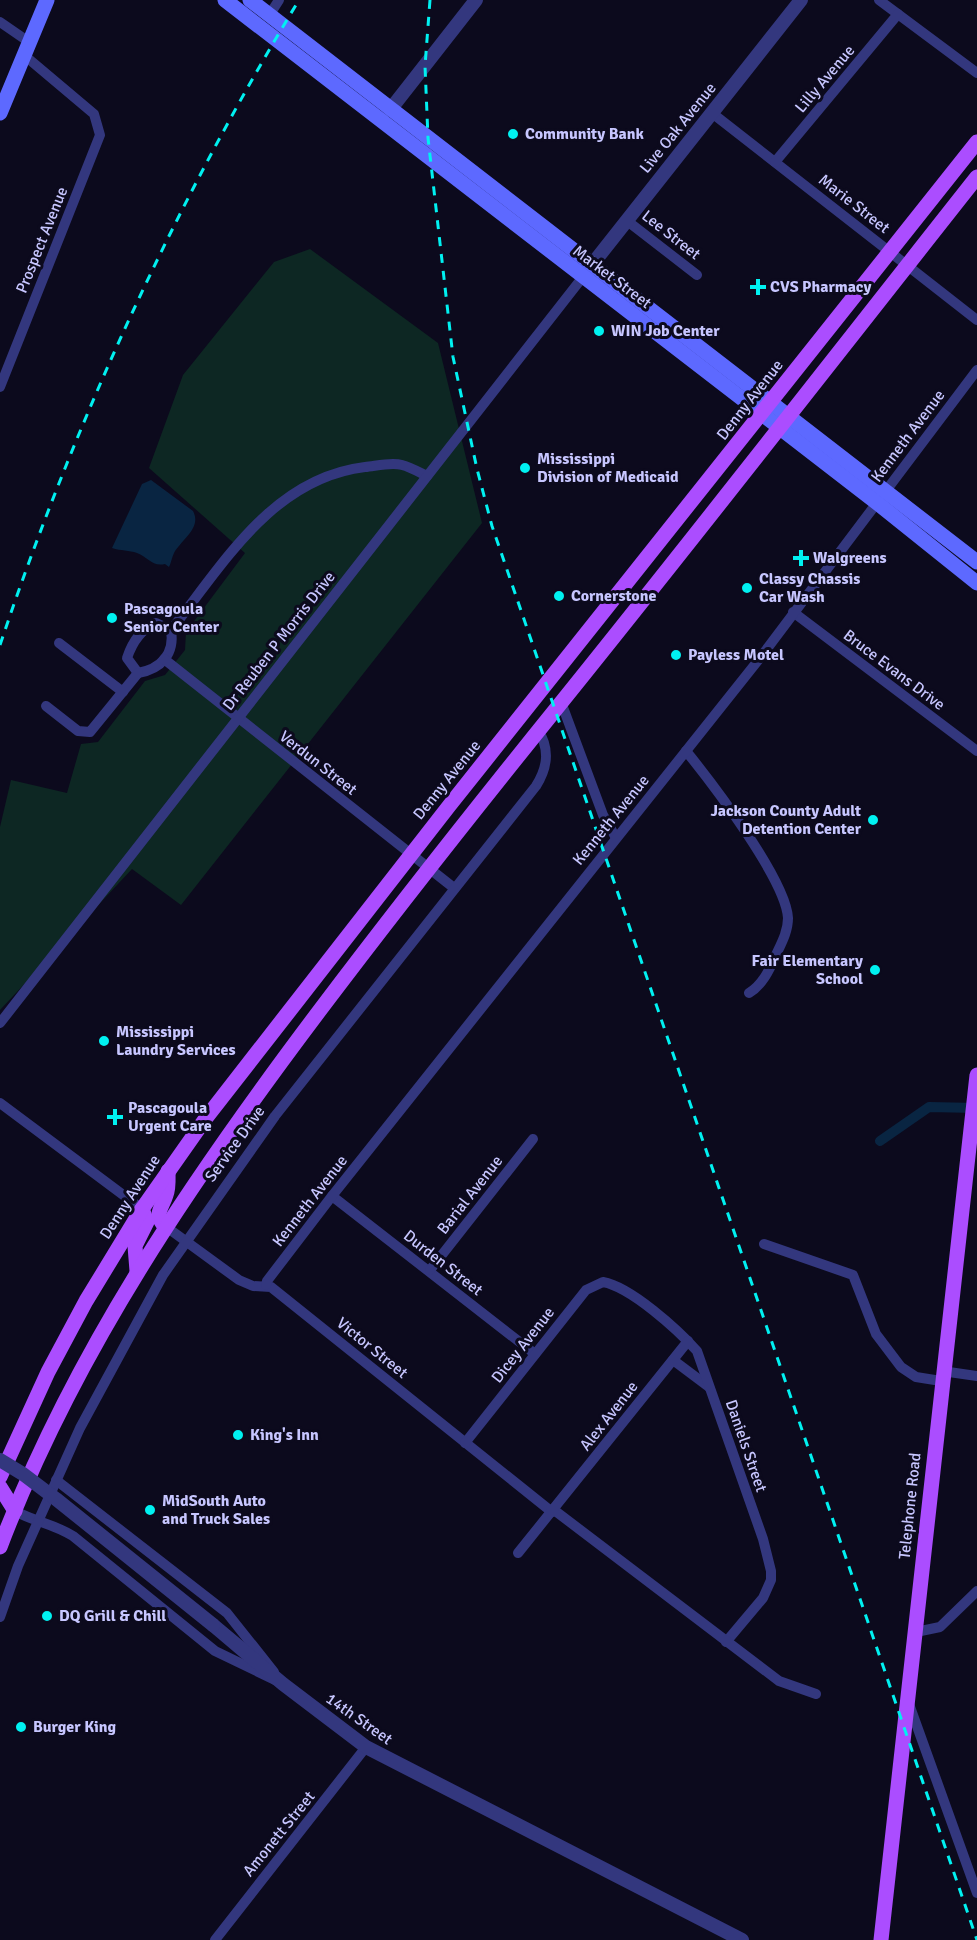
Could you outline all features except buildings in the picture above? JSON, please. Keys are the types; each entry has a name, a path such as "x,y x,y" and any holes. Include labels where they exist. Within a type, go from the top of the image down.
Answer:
{"main road":[{"path":"0,113 47,0"},
{"name":"Market Street","path":"225,0 881,496 977,562"},
{"name":"Market Street","path":"250,0 390,110 587,272"},
{"name":"Denny Avenue","path":"0,1477 48,1372 86,1301 168,1170 411,855 977,142"},
{"path":"1,1537 75,1381 137,1271 165,1226 253,1099 428,868 977,177"},
{"name":"Market Street","path":"881,496 977,583"},
{"name":"Telephone Road","path":"881,1940 977,1075"},
{"path":"165,1226 158,1215 167,1194 168,1170"},
{"path":"137,1271 135,1246 147,1222 142,1209"},
{"path":"0,1487 15,1511"}],"street":[{"path":"270,14 279,0"},
{"path":"390,110 476,0"},
{"name":"Live Oak Avenue","path":"587,272 801,0"},
{"path":"879,0 977,74"},
{"name":"Lilly Avenue","path":"775,162 898,14"},
{"path":"0,22 26,48"},
{"name":"Prospect Avenue","path":"0,387 100,135 98,121 26,48"},
{"name":"Marie Street","path":"712,113 977,320"},
{"name":"Lee Street","path":"626,220 697,275"},
{"name":"Dr Reuben P Morris Drive","path":"0,1023 587,272"},
{"name":"Kenneth Avenue","path":"266,1285 332,1196 686,751 977,370"},
{"path":"46,706 78,731 90,732 138,673 148,671 164,659 170,651 171,630 249,531 272,508 296,491 318,478 347,469 377,465 401,464 427,476"},
{"name":"Bruce Evans Drive","path":"793,612 977,751"},
{"path":"138,673 127,658 139,636 148,626 156,623 171,630"},
{"path":"59,643 123,692"},
{"name":"Verdun Street","path":"164,659 454,888"},
{"path":"561,702 603,815 616,838"},
{"name":"Service Drive","path":"0,1617 56,1480 104,1381 145,1305 185,1241 275,1116 542,777 547,757 546,746 538,730"},
{"path":"686,751 747,836 786,907 788,925 785,936 767,974 749,993"},
{"path":"0,1103 142,1209"},
{"name":"Barial Avenue","path":"430,1270 533,1139"},
{"name":"Durden Street","path":"332,1196 535,1354"},
{"name":"Victor Street","path":"165,1226 239,1280 253,1286 266,1285 293,1304 465,1443 778,1681 816,1694"},
{"path":"764,1244 853,1275 876,1334 901,1367 916,1377 977,1376"},
{"name":"Dicey Avenue","path":"465,1443 586,1290 603,1282 614,1284"},
{"name":"Daniels Street","path":"614,1284 688,1341 697,1351 763,1539 771,1580 763,1598 726,1642"},
{"name":"Alex Avenue","path":"518,1553 688,1341"},
{"path":"673,1360 710,1388"},
{"name":"14th Street","path":"0,1460 48,1492 283,1684 366,1747 742,1940"},
{"path":"56,1480 227,1613 283,1684"},
{"path":"15,1511 57,1527 73,1536 215,1651 283,1684"},
{"path":"916,1632 940,1627 977,1591"},
{"path":"908,1701 977,1893"},
{"name":"Amonett Street","path":"215,1940 366,1747"}],"green space":[{"path":"310,249 438,343 482,523 181,905 132,869 0,1010 0,827 11,780 67,793 81,744 98,742 145,681 165,675 185,650 186,632 245,553 149,468 183,375 274,262"}],"water":[{"path":"151,480 193,511 195,517 193,528 177,548 169,567 165,564 153,563 137,553 112,548 142,484"}],"waterway":[{"path":"880,1141 929,1107 977,1108"}],"railway":[{"path":"0,645 61,478 132,314 211,154 299,0"},
{"path":"430,0 425,66 428,138 453,357 492,526 977,1940"}],"place":[{"name":"Community Bank","path":"513,134"},
{"name":"CVS Pharmacy","path":"758,287"},
{"name":"WIN Job Center","path":"599,331"},
{"name":"Mississippi Division of Medicaid","path":"525,468"},
{"name":"Walgreens","path":"801,558"},
{"name":"Classy Chassis Car Wash","path":"747,588"},
{"name":"Cornerstone","path":"559,596"},
{"name":"Pascagoula Senior Center","path":"112,618"},
{"name":"Payless Motel","path":"676,655"},
{"name":"Jackson County Adult Detention Center","path":"873,820"},
{"name":"Fair Elementary School","path":"875,970"},
{"name":"Mississippi Laundry Services","path":"104,1041"},
{"name":"Pascagoula Urgent Care","path":"115,1117"},
{"name":"King's Inn","path":"238,1435"},
{"name":"MidSouth Auto and Truck Sales","path":"150,1510"},
{"name":"DQ Grill & Chill","path":"47,1616"},
{"name":"Burger King","path":"21,1727"}]}
